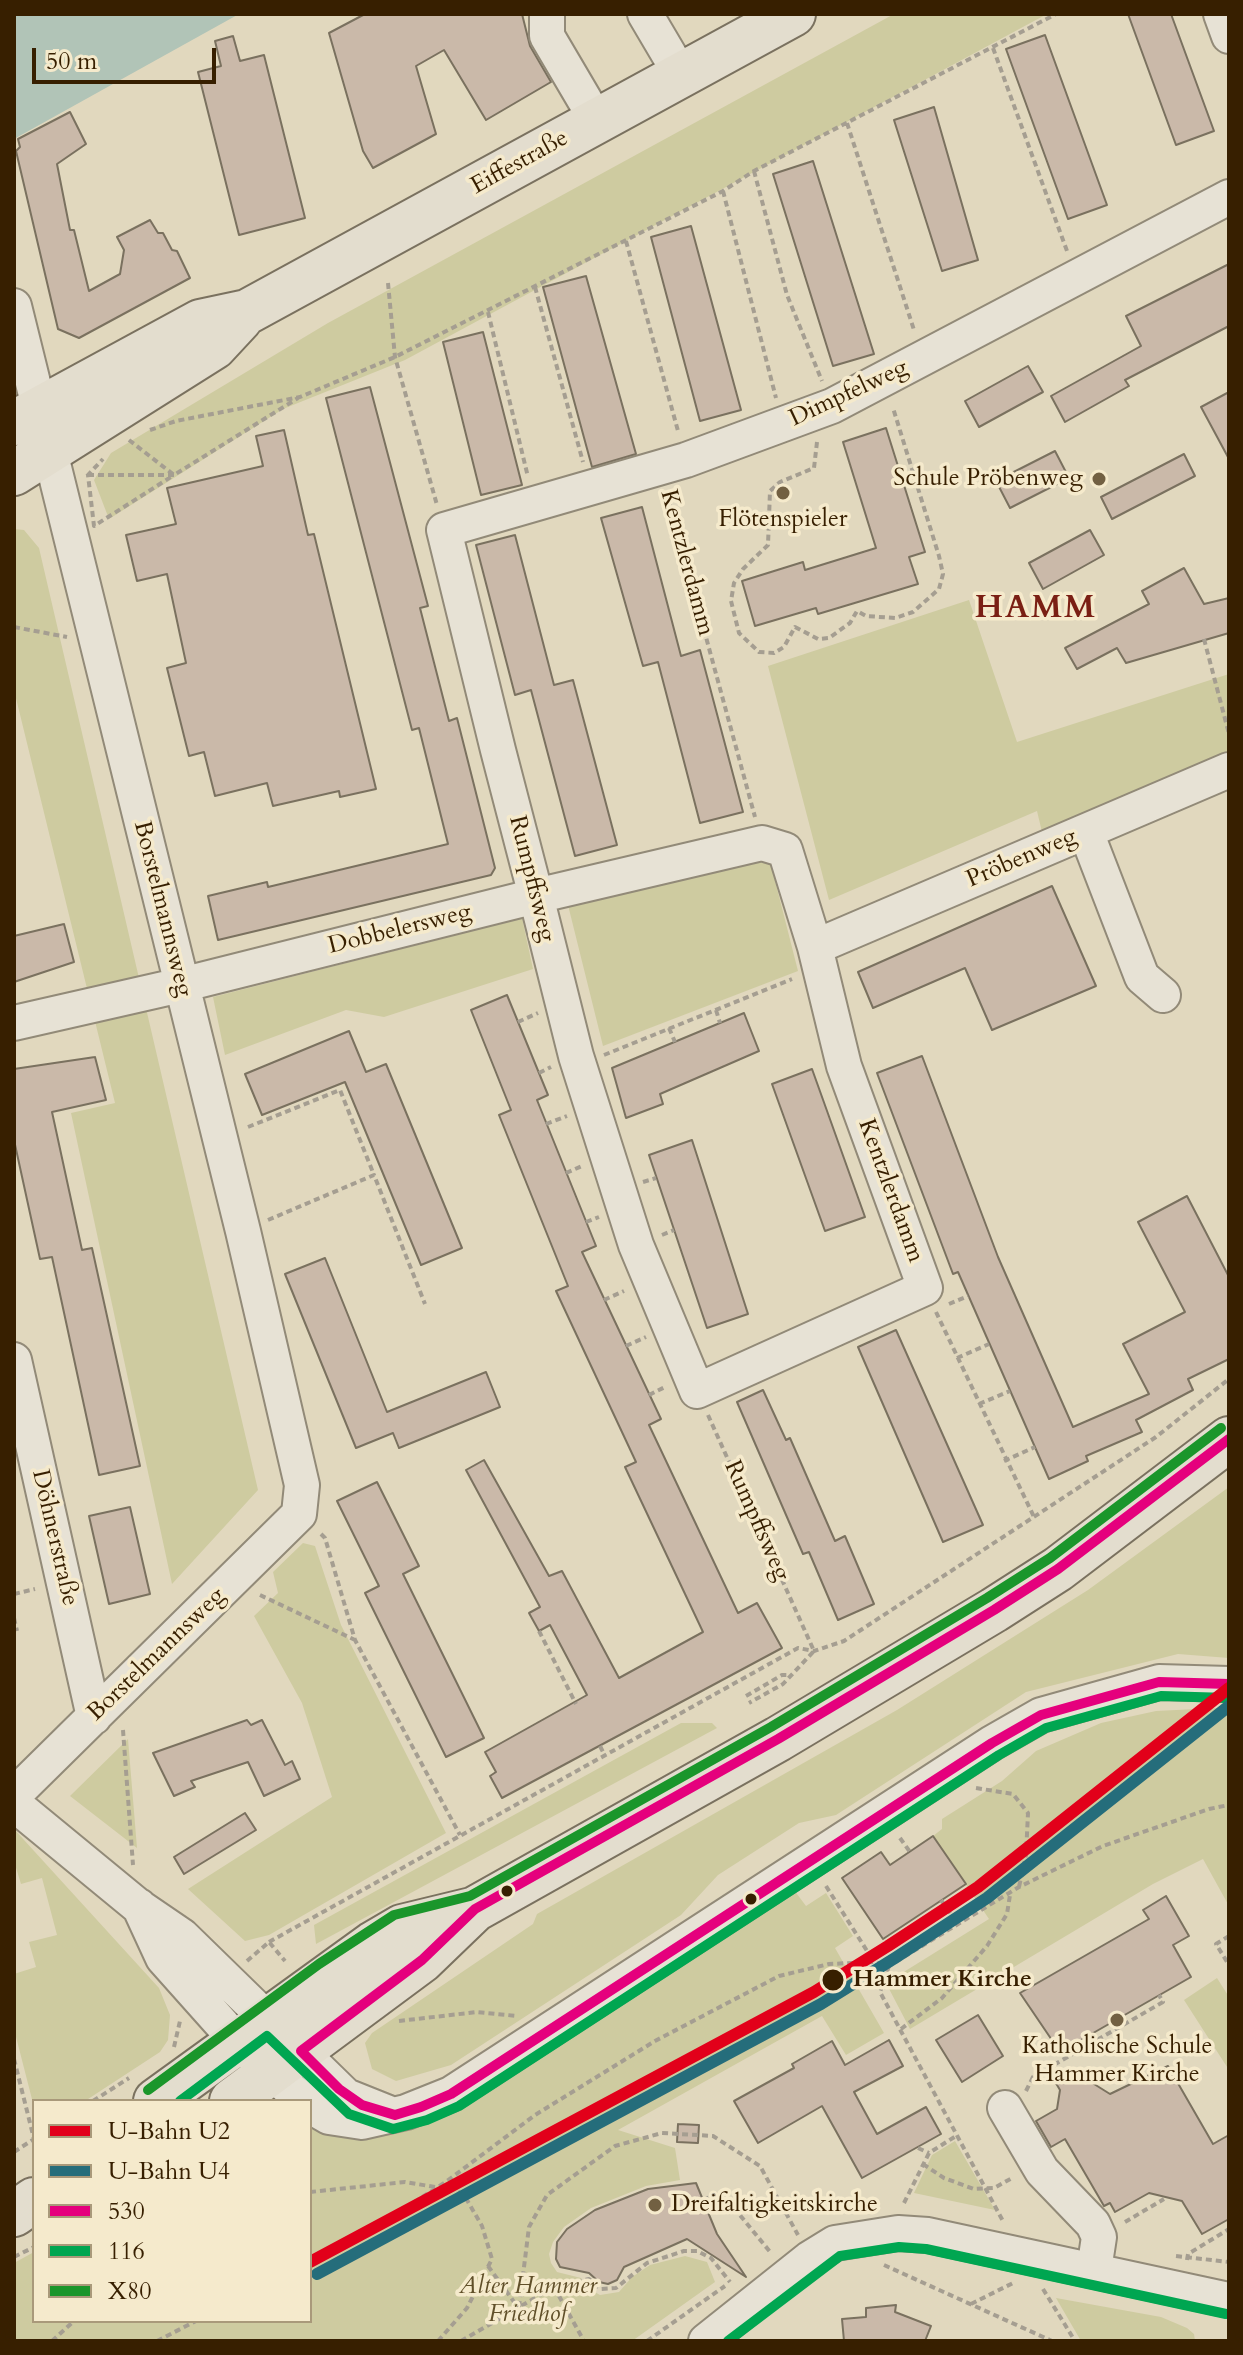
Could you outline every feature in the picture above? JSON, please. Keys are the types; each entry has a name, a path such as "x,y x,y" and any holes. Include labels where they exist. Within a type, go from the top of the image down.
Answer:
{"main road":[{"name":"Eiffestraße","path":"26,417 200,322 247,312 793,14"},
{"name":"Eiffestraße","path":"48,468 214,347 247,312"},
{"path":"235,2099 422,1960 475,1909 778,1739 994,1610 1058,1569 1229,1439"},
{"path":"159,2099 252,2029 402,1927 475,1909"}],"street":[{"path":"547,14 547,36 597,121"},
{"path":"645,14 681,75"},
{"path":"1221,14 1229,36"},
{"name":"Dimpfelweg","path":"444,530 673,464 824,409 885,380 1076,275 1229,197"},
{"name":"Borstelmannsweg","path":"14,306 26,417 48,468 96,642 243,1231 302,1485 299,1514 14,1795"},
{"name":"Rumpffsweg","path":"444,530 579,1066 636,1245 697,1391"},
{"name":"Pröbenweg","path":"818,957 1086,832 1229,770"},
{"path":"1086,832 1142,977 1163,995"},
{"name":"Dobbelersweg","path":"14,1023 181,985 536,896 774,846"},
{"name":"Kentzlerdamm","path":"774,846 818,957 844,1066 925,1288"},
{"path":"697,1391 925,1288"},
{"name":"Döhnerstraße","path":"14,1360 94,1717"},
{"path":"312,2107 329,2117 352,2122 395,2115 451,2094 979,1750 1041,1715 1159,1682 1229,1684"},
{"path":"14,1804 136,1890 163,1958 252,2029 285,2063 355,2101 395,2115"},
{"path":"285,2063 302,2099"},
{"path":"1007,2112 1042,2171 1093,2224 1099,2237 1094,2270"},
{"path":"706,2341 814,2246 898,2233 928,2235 1229,2300"}],"path":[{"path":"88,475 94,526 300,397 395,357 488,312 1056,14"},
{"path":"993,48 1076,275"},
{"path":"847,123 924,359"},
{"path":"754,171 787,295 824,409 818,459 814,468 780,482 770,491 768,545 743,569 734,583 731,601 739,633 759,652 774,653 784,647 795,627 804,634 829,638 850,623 857,611 866,616 895,618 904,615 930,600 939,589 943,574 939,556 885,380"},
{"path":"723,191 783,424"},
{"name":"Kentzlerdamm","path":"626,241 673,464 774,846"},
{"path":"388,283 395,357 444,530"},
{"path":"535,287 590,488"},
{"path":"488,312 534,503"},
{"path":"174,475 127,438 176,421 300,397"},
{"path":"88,475 108,454"},
{"path":"48,468 88,475 174,475"},
{"path":"14,627 96,642"},
{"path":"1204,639 1229,734"},
{"path":"579,1066 715,1010 818,957"},
{"path":"715,1010 720,1023"},
{"path":"669,1028 675,1042"},
{"path":"220,1139 340,1090 425,1304"},
{"path":"243,1231 374,1175"},
{"name":"Kentzlerdamm","path":"925,1288 1004,1461 1034,1517"},
{"path":"957,1358 989,1344"},
{"path":"244,1963 269,1942 798,1648 814,1651 844,1641 1156,1437 1229,1379"},
{"name":"Rumpffsweg","path":"697,1391 814,1651"},
{"path":"979,1404 1010,1391"},
{"path":"1004,1461 1035,1447"},
{"path":"299,1514 325,1538 355,1640 460,1835"},
{"path":"232,1582 355,1640"},
{"path":"14,1594 43,1586"},
{"path":"14,1618 17,1631"},
{"path":"539,1631 576,1704"},
{"path":"749,1703 793,1675 814,1651"},
{"path":"746,1696 782,1675 793,1675"},
{"path":"120,1691 136,1890"},
{"path":"600,1746 605,1756"},
{"path":"973,1788 1013,1794 1028,1813 1026,1855 1019,1887"},
{"path":"1005,2225 880,1992 889,1966 1019,1887 1103,1846 1229,1805"},
{"path":"898,1835 910,1852"},
{"path":"824,1882 874,1962"},
{"path":"901,2029 942,1998 987,1946 1007,1914 1010,1893"},
{"path":"941,1900 958,1924"},
{"path":"1229,1936 1216,1944 1229,1965"},
{"path":"269,1942 285,1961"},
{"path":"312,2261 364,2235 447,2181 548,2107 655,2041 779,1976 829,1964 874,1962 889,1966"},
{"path":"1007,2112 1016,2112 1033,2077 1163,2002 1159,1995"},
{"path":"391,2022 477,2012 521,2016"},
{"path":"176,2056 173,2053 178,2023 185,2017"},
{"path":"14,2059 32,2131"},
{"path":"519,2307 529,2227 547,2195 571,2174 615,2146 662,2133 713,2136 760,2166 814,2246 970,2304 1052,2341"},
{"path":"14,2152 32,2140"},
{"path":"918,2148 929,2153"},
{"path":"923,2164 944,2178 986,2189"},
{"path":"438,2341 467,2308 492,2259 482,2226 467,2200 447,2181"},
{"path":"312,2192 405,2182 437,2187"},
{"path":"703,2200 721,2192 771,2253"},
{"path":"14,2257 29,2214"},
{"path":"1185,2289 1188,2254 1229,2229"},
{"path":"461,2341 554,2287 589,2279 607,2290 616,2288 647,2263 684,2251 697,2251 711,2258 730,2282"},
{"path":"488,2266 519,2307"},
{"path":"970,2304 1021,2279"},
{"path":"554,2287 584,2341"},
{"path":"1042,2287 1075,2341"},
{"path":"52,2341 72,2323"},
{"path":"157,2341 192,2323"}],"green space":[{"path":"894,14 1047,14 405,360 283,409 109,519 94,480 111,453 328,323"},
{"path":"14,529 24,530 39,548 258,1490 172,1584 71,1113 115,1103 14,690"},
{"path":"969,600 1017,742 1229,674 1229,753 1042,832 1037,811 829,900 768,666"},
{"path":"767,849 798,971 603,1046 567,901"},
{"path":"522,918 533,969 384,1017 346,1010 225,1055 213,997"},
{"path":"1229,1487 1229,1658 1178,1654 1026,1692 836,1815 799,1823 718,1875 681,1915 451,2065 396,2081 372,2069 365,2043 372,2033 533,1924 537,1914 897,1710 1088,1590"},
{"path":"303,1543 315,1546 341,1625 446,1833 269,1935 245,1941 188,1889 332,1797 302,1703 254,1616 278,1593 273,1572"},
{"path":"1229,1710 1229,1906 1203,1859 1153,1884 910,2029 886,1983 989,1919 933,1836 942,1829 942,1819 1002,1781 1036,1751 1101,1723 1156,1711"},
{"path":"681,1723 712,1723 717,1728 316,1944 314,1925"},
{"path":"128,1739 137,1848 70,1796"},
{"path":"14,1829 159,1988 170,2015 168,2040 160,2052 88,2099 32,2099 14,2029 14,1974 36,1967 29,1942 57,1935 42,1878 21,1884 14,1861"},
{"name":"Alter Hammer Friedhof","path":"794,1890 806,1906 826,1893 853,1936 835,1948 884,2033 846,2055 822,2016 618,2130 675,2148 680,2180 646,2186 591,2208 564,2227 553,2242 549,2254 551,2263 557,2272 581,2278 584,2286 600,2295 619,2292 632,2277 650,2265 685,2256 707,2262 715,2282 632,2341 14,2341 14,2263 32,2253 32,2323 312,2323 312,2120 358,2131 393,2132 424,2125 451,2111"},
{"path":"1217,1978 1229,1997 1229,2070 1184,2000"},
{"path":"955,2141 995,2210 914,2193 932,2155"},
{"path":"1056,2298 1161,2317 1187,2328 1194,2334 1195,2341 1081,2341"}],"shaded area":[{"path":"14,14 239,14 14,139"}],"building":[{"path":"365,14 522,14 530,46 551,82 486,120 444,50 416,66 436,134 373,168 363,151 329,33"},
{"path":"1128,14 1171,14 1214,131 1176,145"},
{"path":"1045,35 1107,205 1068,219 1006,49"},
{"path":"233,36 240,61 264,55 305,218 239,235 198,72 221,66 215,41"},
{"path":"934,107 978,260 942,271 894,120"},
{"path":"70,112 86,144 57,164 70,230 74,230 89,291 120,274 124,250 117,237 150,220 158,233 163,233 172,250 177,251 190,278 79,338 58,329 16,151 20,147 18,139"},
{"path":"813,161 874,354 833,366 773,174"},
{"path":"691,226 741,410 700,421 651,237"},
{"path":"1229,264 1229,326 1125,380 1129,386 1065,422 1051,396 1141,346 1126,316"},
{"path":"586,276 636,454 592,467 543,287"},
{"path":"483,332 522,485 481,495 443,342"},
{"path":"1028,366 1043,392 979,427 965,401"},
{"path":"370,387 428,606 420,608 449,721 457,718 495,868 491,875 218,940 208,896 267,882 268,887 448,844 419,728 412,730 326,398"},
{"path":"1229,392 1229,459 1201,407"},
{"path":"886,428 925,552 909,557 918,584 818,614 816,608 755,626 742,581 803,562 805,570 876,548 843,442"},
{"path":"284,430 308,535 314,534 376,789 340,797 339,791 273,806 267,783 215,796 204,752 189,756 167,668 186,663 167,574 137,581 126,535 176,524 167,488 263,466 256,436"},
{"path":"1055,451 1069,478 1010,508 996,481"},
{"path":"1184,454 1195,476 1112,519 1101,497"},
{"path":"642,507 681,656 700,650 743,812 700,823 658,662 643,666 601,518"},
{"path":"1090,530 1104,555 1043,589 1029,563"},
{"path":"515,535 554,685 573,680 617,845 575,856 531,690 515,695 476,545"},
{"path":"1184,568 1204,604 1229,598 1229,633 1126,663 1117,648 1077,669 1065,648 1149,604 1142,591"},
{"path":"1052,886 1096,986 992,1030 965,968 873,1008 858,972"},
{"path":"64,924 74,962 14,982 14,936"},
{"path":"507,995 548,1095 537,1100 596,1246 582,1252 661,1419 649,1425 738,1613 757,1603 782,1648 502,1798 490,1776 496,1772 485,1752 587,1695 550,1625 539,1631 529,1613 540,1607 466,1470 484,1460 549,1576 562,1571 619,1678 703,1632 625,1467 636,1462 556,1291 568,1286 499,1115 511,1110 471,1010"},
{"path":"744,1013 759,1051 660,1094 663,1104 626,1118 612,1068"},
{"path":"349,1031 366,1072 386,1064 462,1248 421,1265 345,1082 262,1115 245,1074"},
{"path":"922,1056 998,1257 1073,1427 1149,1394 1123,1344 1185,1312 1138,1222 1187,1196 1229,1277 1229,1359 1188,1379 1193,1390 1136,1420 1142,1432 1086,1456 1088,1461 1049,1479 958,1272 953,1274 877,1073"},
{"path":"95,1057 106,1100 52,1112 82,1250 92,1248 140,1466 99,1475 52,1257 40,1259 14,1140 14,1069"},
{"path":"812,1069 865,1217 825,1231 772,1084"},
{"path":"692,1140 748,1314 707,1328 649,1155"},
{"path":"325,1258 387,1412 486,1372 500,1407 399,1448 393,1433 356,1448 285,1274"},
{"path":"896,1330 983,1525 943,1542 858,1347"},
{"path":"763,1390 786,1440 790,1438 835,1541 845,1536 874,1604 838,1620 809,1552 803,1554 737,1402"},
{"path":"377,1482 419,1566 403,1574 484,1738 446,1757 365,1593 379,1586 337,1501"},
{"path":"130,1507 150,1594 109,1604 89,1516"},
{"path":"247,1720 251,1725 262,1720 285,1765 292,1761 300,1779 264,1796 248,1762 191,1781 195,1787 174,1796 153,1753"},
{"path":"245,1813 256,1830 184,1874 174,1857"},
{"path":"933,1836 966,1884 883,1939 842,1878 881,1852 890,1865"},
{"path":"1166,1896 1189,1936 1173,1945 1191,1977 1060,2052 1020,1993 1149,1919 1143,1910"},
{"path":"978,2015 1003,2056 962,2082 936,2040"},
{"path":"889,2040 903,2066 854,2092 877,2134 926,2107 941,2134 862,2178 822,2106 758,2143 734,2101 794,2068 792,2064 832,2041 845,2065"},
{"path":"1168,2066 1213,2144 1229,2135 1229,2219 1202,2234 1182,2201 1149,2193 1115,2212 1110,2203 1104,2206 1065,2139 1051,2147 1036,2121 1057,2109 1060,2090 1054,2080 1086,2079 1110,2094"},
{"path":"678,2124 699,2125 698,2143 677,2142"},
{"name":"Dreifaltigkeitskirche","path":"696,2183 717,2234 746,2277 687,2239 624,2267 617,2280 608,2284 599,2282 589,2273 560,2267 556,2259 557,2242 567,2229 595,2210 648,2189"},
{"path":"896,2305 895,2312 931,2326 925,2341 844,2341 842,2319 866,2317 866,2308"}],"metro line":[{"name":"U2","path":"312,2261 814,1992 888,1946 978,1887 1229,1688"},
{"name":"U4","path":"317,2274 821,2004 895,1958 987,1898 1229,1706"}],"transit line":[{"name":"X80","path":"148,2090 319,1964 394,1915 470,1896 771,1727 987,1598 1050,1558 1221,1428"},
{"name":"530","path":"1229,1439 1058,1569 994,1610 778,1739 475,1909 422,1960 301,2051 339,2089 362,2105 395,2115 421,2107 451,2094 992,1743 1041,1715 1159,1682 1229,1684"},
{"name":"116","path":"183,2099 267,2036 349,2114 393,2129 427,2120 459,2106 999,1755 1046,1728 1161,1696 1229,1698"},
{"name":"116","path":"728,2341 840,2256 899,2247 926,2249 1226,2314"}],"place":[{"name":"Schule Pröbenweg","path":"1099,479"},
{"name":"Flötenspieler","path":"783,493"},
{"name":"Hammer Kirche","path":"833,1980"},
{"name":"Katholische Schule Hammer Kirche","path":"1117,2020"},
{"name":"Dreifaltigkeitskirche","path":"655,2205"}],"district":[{"name":"HAMM","path":"1036,610"}]}
